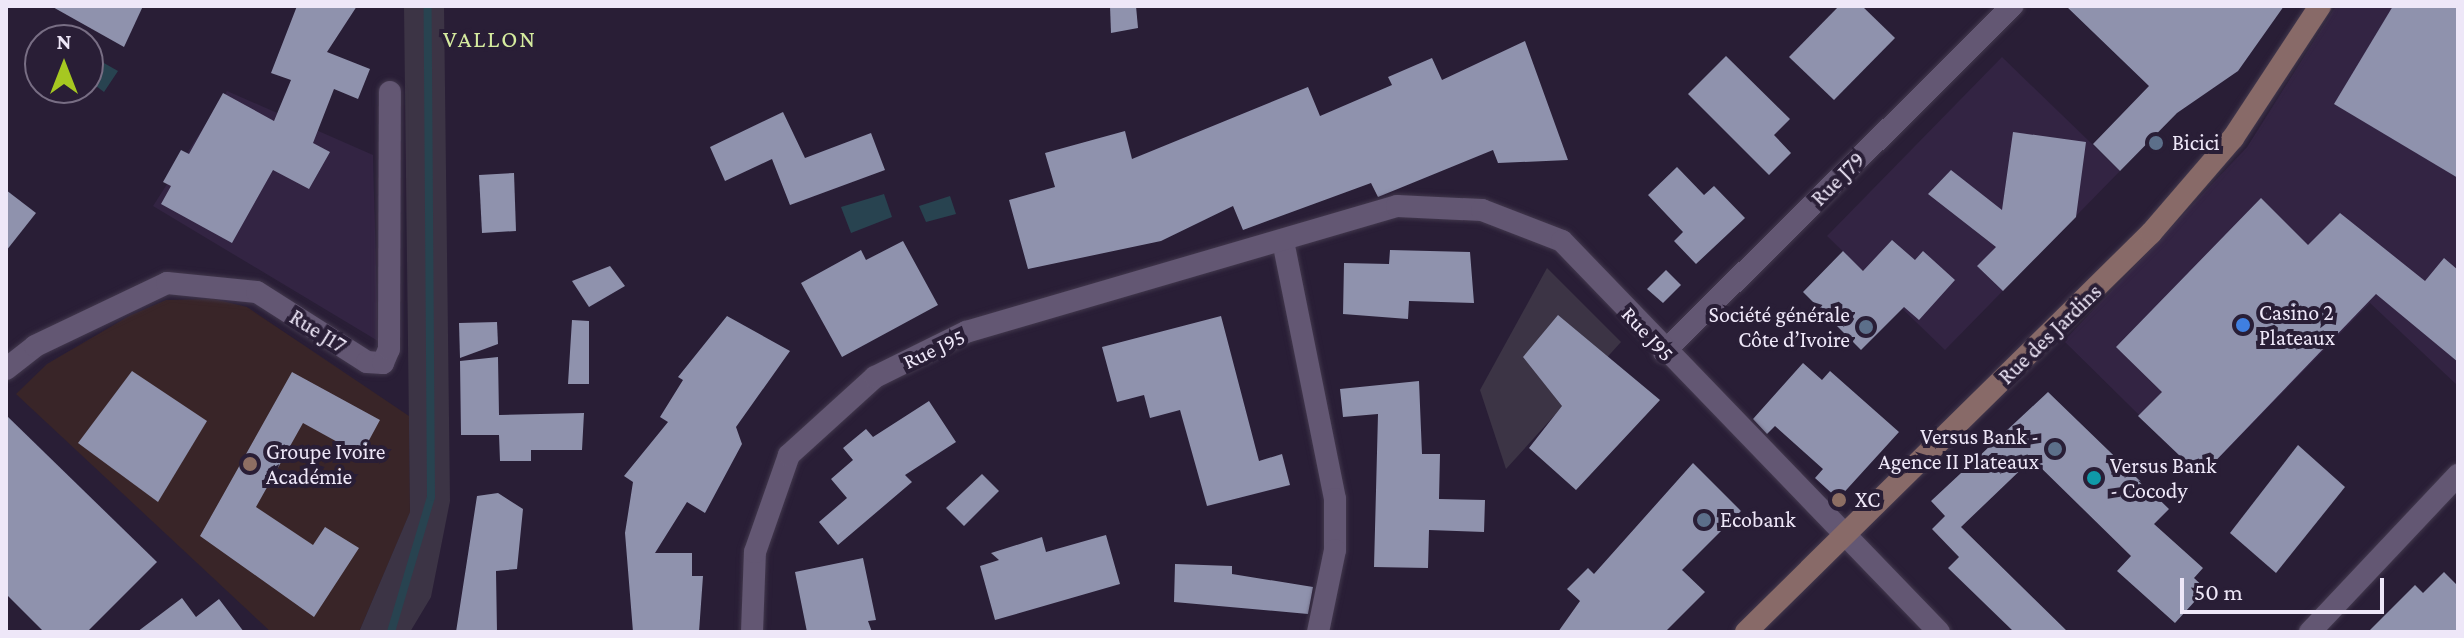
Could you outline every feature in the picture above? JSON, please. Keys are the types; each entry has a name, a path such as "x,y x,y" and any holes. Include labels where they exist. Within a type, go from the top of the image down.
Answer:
{"main road":[{"name":"Rue des Jardins","path":"1746,632 1841,531 2151,233 2233,138 2320,6"}],"street":[{"name":"Rue J79","path":"1664,352 2013,6"},
{"name":"Rue J17","path":"6,369 35,346 167,283 257,292 367,362 383,363 389,349 390,92"},
{"name":"Rue J95","path":"752,632 755,552 789,455 875,377 966,332 1397,206 1482,210 1562,241 1664,352 1939,632"},
{"path":"1283,241 1335,499 1335,550 1318,632"},
{"path":"2310,632 2458,475"}],"shaded area":[{"path":"404,6 444,6 450,501 431,597 410,632 359,632 410,512"},
{"path":"2336,6 2458,6 2458,386 2370,303 2201,476 2064,341 2247,147"},
{"path":"2002,57 2120,171 1945,350 1827,236"},
{"path":"227,91 373,155 378,341 153,206"},
{"path":"1547,268 1621,342 1506,469 1480,390"},
{"name":"Groupe Ivoire Académie","path":"214,299 247,307 409,416 410,513 359,632 271,632 16,394 47,364 129,316 166,300"}],"water":[{"path":"104,63 118,71 104,92"},
{"path":"884,194 892,217 851,233 841,207"},
{"path":"950,196 956,214 926,222 919,206"}],"building":[{"path":"51,6 143,6 124,47 104,36 104,24 83,24"},
{"path":"297,6 357,6 327,52 370,69 358,99 334,89 313,143 330,152 309,189 273,170 232,243 161,204 171,186 163,182 181,150 189,154 223,93 274,121 291,80 271,73"},
{"path":"1110,6 1136,6 1138,28 1111,33"},
{"path":"1839,6 1862,6 1895,38 1834,100 1789,57"},
{"path":"2066,6 2284,6 2238,71 2177,113 2120,171 2093,144 2149,86"},
{"path":"2393,6 2458,6 2458,178 2334,104"},
{"path":"1525,41 1568,160 1498,163 1493,150 1378,197 1371,183 1243,230 1233,206 1161,241 1028,269 1009,200 1055,187 1045,153 1125,131 1132,159 1308,87 1320,116 1392,85 1388,77 1432,58 1442,80"},
{"path":"1726,56 1790,119 1774,135 1791,153 1769,175 1688,94"},
{"path":"783,112 805,158 871,133 885,170 790,205 772,159 725,181 710,147"},
{"path":"2013,132 2086,142 2076,217 2003,291 1977,266 1996,247 1928,194 1951,170 2002,210"},
{"path":"1677,167 1704,195 1714,186 1745,218 1696,264 1674,241 1683,232 1648,195"},
{"path":"514,173 516,231 482,233 479,175"},
{"path":"6,190 36,213 6,251"},
{"name":"Casino 2 Plateaux","path":"2261,198 2308,245 2340,213 2425,281 2444,258 2458,270 2458,362 2376,294 2201,476 2138,416 2162,392 2116,347"},
{"path":"1892,240 1915,260 1923,251 1955,280 1919,320 1904,307 1861,350 1803,292 1843,251 1863,271"},
{"path":"903,241 938,305 842,357 801,283 861,250 866,260"},
{"path":"1390,250 1470,252 1474,303 1409,301 1408,319 1343,314 1344,263 1389,264"},
{"path":"610,266 625,286 589,307 572,281"},
{"path":"1666,270 1681,285 1663,303 1647,289"},
{"path":"1558,315 1660,400 1576,490 1529,448 1562,406 1523,357"},
{"path":"727,316 790,351 736,427 742,444 705,513 687,502 655,553 692,553 692,576 703,576 699,632 633,632 625,533 633,482 624,476 668,422 660,417 683,380 678,377"},
{"path":"1221,316 1259,461 1282,454 1290,485 1207,506 1180,410 1150,418 1144,395 1117,402 1102,347"},
{"path":"572,320 589,321 589,384 568,384"},
{"path":"497,322 498,344 460,358 459,323"},
{"path":"498,357 499,415 584,413 582,450 531,450 531,461 500,461 499,435 461,435 460,361"},
{"path":"1803,363 1822,380 1830,371 1899,432 1838,499 1815,478 1823,469 1775,426 1767,434 1753,419"},
{"path":"132,371 207,421 158,502 78,443"},
{"path":"292,372 380,420 361,455 303,423 256,507 313,545 325,527 359,548 314,617 200,536"},
{"path":"1419,381 1422,454 1440,454 1439,499 1485,500 1484,532 1429,530 1428,568 1374,567 1378,414 1343,417 1340,389"},
{"path":"2048,392 2169,509 2154,524 2203,568 2194,578 2206,589 2175,623 2117,571 2131,556 2032,459 1961,527 2068,632 2014,632 1948,568 1959,557 1932,529 1945,516 1931,501"},
{"path":"929,401 956,442 905,475 912,482 838,545 819,522 847,498 831,479 853,460 843,448 866,429 873,437"},
{"path":"6,415 157,562 87,632 44,632 6,594"},
{"path":"2298,445 2345,487 2276,573 2230,533"},
{"path":"1693,463 1741,511 1682,570 1705,592 1665,632 1558,632 1580,601 1567,589 1588,568 1594,574"},
{"path":"982,474 999,491 964,526 946,508"},
{"path":"498,493 523,509 517,569 496,571 497,632 456,632 477,496"},
{"path":"1106,535 1120,584 995,620 980,566 999,560 991,553 1042,537 1046,552"},
{"path":"863,558 876,620 868,621 872,632 807,632 795,572"},
{"path":"1175,564 1232,566 1232,574 1313,587 1308,614 1174,602"},
{"path":"2444,572 2458,586 2458,632 2368,632 2415,585 2423,593"},
{"path":"182,598 196,617 219,599 244,632 137,632"}],"waterway":[{"path":"391,632 431,497 428,6"}],"place":[{"name":"Bicici","path":"2156,143"},
{"name":"Casino 2 Plateaux","path":"2243,325"},
{"name":"Société générale Côte d’Ivoire","path":"1866,327"},
{"name":"Versus Bank - Agence II Plateaux","path":"2055,449"},
{"name":"Groupe Ivoire Académie","path":"250,464"},
{"name":"Versus Bank - Cocody","path":"2094,478"},
{"name":"XC","path":"1839,500"},
{"name":"Ecobank","path":"1704,520"}],"district":[{"name":"VALLON","path":"490,39"}]}
